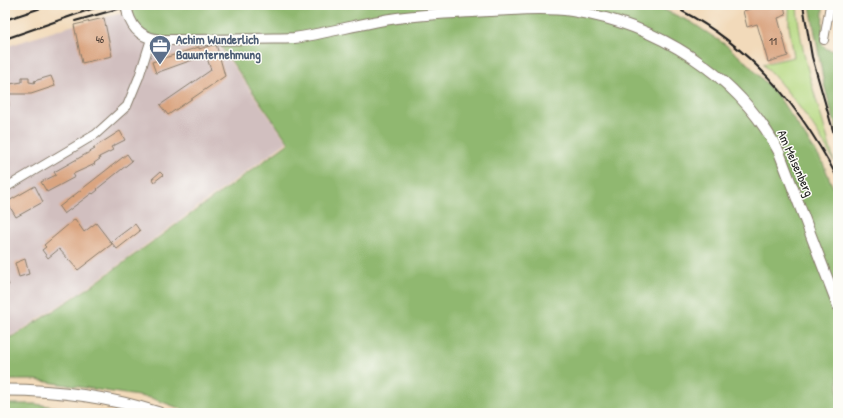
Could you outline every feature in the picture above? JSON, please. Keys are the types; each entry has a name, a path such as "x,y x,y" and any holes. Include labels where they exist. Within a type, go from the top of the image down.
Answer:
{"main road":[{"path":"5,390 39,390 94,398 159,413"}],"street":[{"path":"824,40 830,5"},
{"name":"Am Meisenberg","path":"151,39 190,40 293,38 397,18 538,9 572,11 600,17 632,27 667,43 702,64 742,98 766,129 779,152 838,306"},
{"path":"5,188 96,134 127,106 139,77 151,39 137,30 127,10"}],"shaded area":[{"path":"123,13 216,42 287,142 89,286 15,334 5,338 5,47 74,25"}],"green space":[{"path":"155,5 653,5 691,22 726,45 748,64 778,96 823,163 838,200 838,413 193,413 151,398 35,380 5,380 5,339 16,335 90,287 289,143 217,41 180,40 152,36 141,29 131,10"},
{"path":"789,5 797,5 802,45 834,162 802,111 763,64 794,57 789,26"},
{"path":"810,5 823,5 822,44 829,50 838,49 838,135 824,84"},
{"path":"5,404 36,404 92,413 5,413"}],"building":[{"path":"764,5 784,5 786,15 778,18 788,56 768,62 757,24 747,27 743,11"},
{"path":"104,18 112,56 82,63 74,25"},
{"path":"216,44 225,76 168,115 160,105 211,70 206,55 156,73 152,62 199,47 199,49"},
{"path":"51,76 55,86 31,94 10,94 10,84 22,82 22,77 29,77 29,82 35,83 34,81"},
{"path":"5,94 8,94 9,106 5,106"},
{"path":"120,131 125,140 111,147 113,150 99,157 100,159 94,163 95,164 73,174 75,177 47,192 41,182 56,175 54,172 95,149 93,148"},
{"path":"127,154 132,161 97,189 98,190 93,194 92,193 64,214 59,207"},
{"path":"160,172 163,175 154,182 152,179"},
{"path":"35,186 43,202 16,217 7,202"},
{"path":"75,219 84,232 96,223 112,244 78,270 59,249 48,258 42,250 46,247 44,245"},
{"path":"135,224 140,231 117,249 111,242"},
{"path":"25,259 29,274 19,277 15,263"},
{"path":"7,281 9,285 5,287 5,282"}],"railway":[{"path":"5,20 50,5"},
{"path":"5,39 103,5"},
{"path":"75,21 132,5"},
{"path":"803,5 812,57 838,148"},
{"path":"682,11 708,26 731,43 753,62 773,83 792,105 808,128 838,179"}],"place":[{"name":"Achim Wunderlich Bauunternehmung","path":"160,66"}]}
